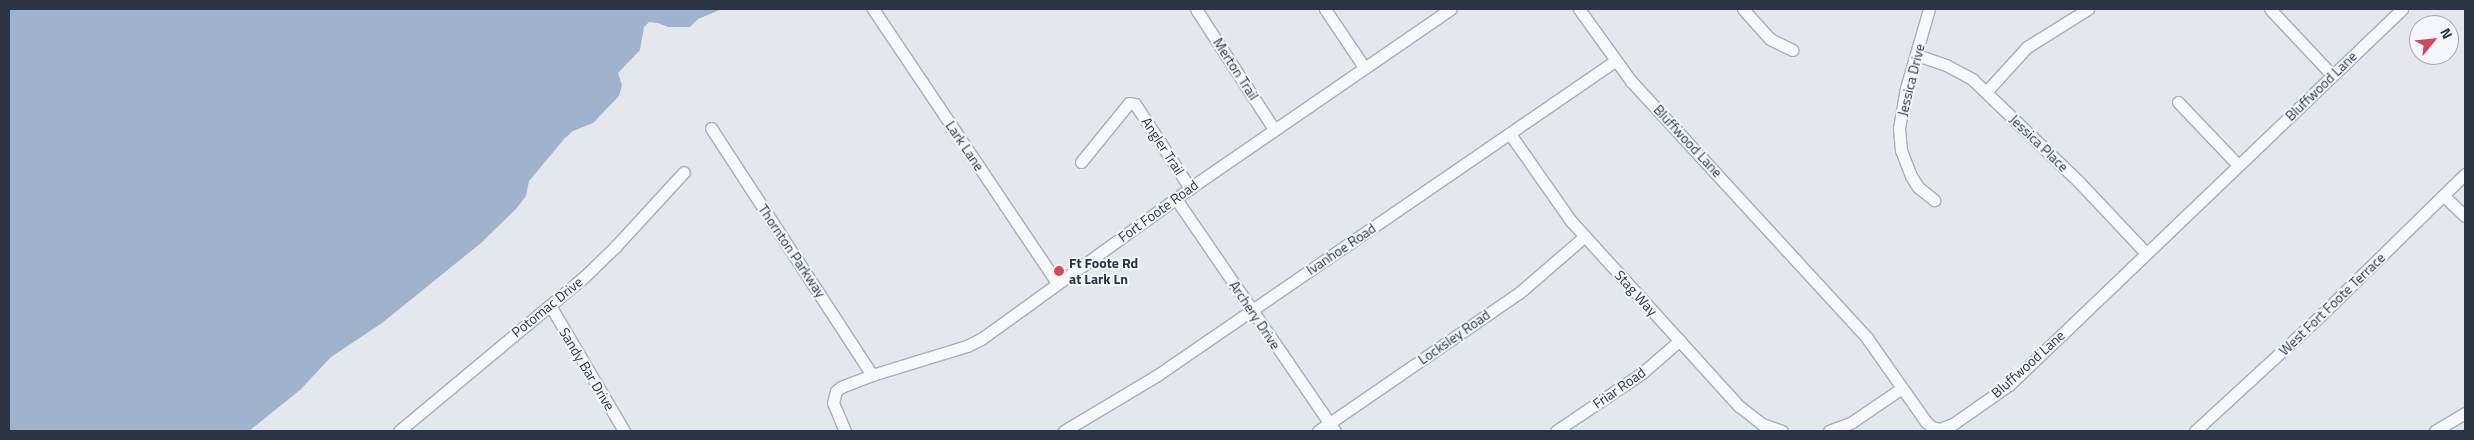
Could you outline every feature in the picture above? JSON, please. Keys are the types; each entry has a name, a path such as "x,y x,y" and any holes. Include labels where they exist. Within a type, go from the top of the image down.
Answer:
{"street":[{"name":"Lark Lane","path":"873,9 1057,283"},
{"name":"Merton Trail","path":"1196,9 1274,130"},
{"path":"1325,9 1364,67"},
{"name":"Fort Foote Road","path":"845,431 833,403 836,391 849,382 872,374 967,346 1003,324 1190,188 1450,9"},
{"name":"Bluffwood Lane","path":"1579,9 1615,62 1867,338 1926,422 1932,427 1946,428 2009,385 2402,9"},
{"path":"1744,9 1770,39 1793,50"},
{"name":"Jessica Drive","path":"1929,9 1902,105 1899,128 1901,150 1918,187 1934,200"},
{"path":"1986,92 2027,47 2088,9"},
{"path":"2270,9 2332,75"},
{"name":"Jessica Place","path":"1917,55 1960,72 1972,79 2080,182 2146,253"},
{"name":"Ivanhoe Road","path":"1064,431 1156,376 1615,62"},
{"path":"2178,102 2238,165"},
{"name":"Angler Trail","path":"1081,162 1129,103 1135,104 1190,188"},
{"name":"Thornton Parkway","path":"711,128 872,374"},
{"name":"Stag Way","path":"1510,134 1571,221 1584,236 1750,416 1782,431"},
{"name":"Potomac Drive","path":"399,431 526,323 550,307 616,246 684,172"},
{"name":"West Fort Foote Terrace","path":"2196,431 2321,315 2465,174"},
{"path":"2444,196 2465,216"},
{"name":"Archery Drive","path":"1176,198 1332,427"},
{"name":"Locksley Road","path":"1318,431 1332,427 1519,293 1584,236"},
{"name":"Sandy Bar Drive","path":"550,307 624,431"},
{"name":"Friar Road","path":"1556,431 1642,373 1680,340"},
{"path":"1829,431 1852,422 1902,388"},
{"path":"2436,431 2465,413"}],"water":[{"path":"9,9 722,9 698,19 690,27 668,27 649,22 644,27 640,50 618,73 622,85 619,96 593,123 573,131 565,138 529,181 526,196 516,209 481,243 382,323 331,357 300,390 249,431 9,431"}],"place":[{"name":"Ft Foote Rd at Lark Ln","path":"1059,271"}]}
